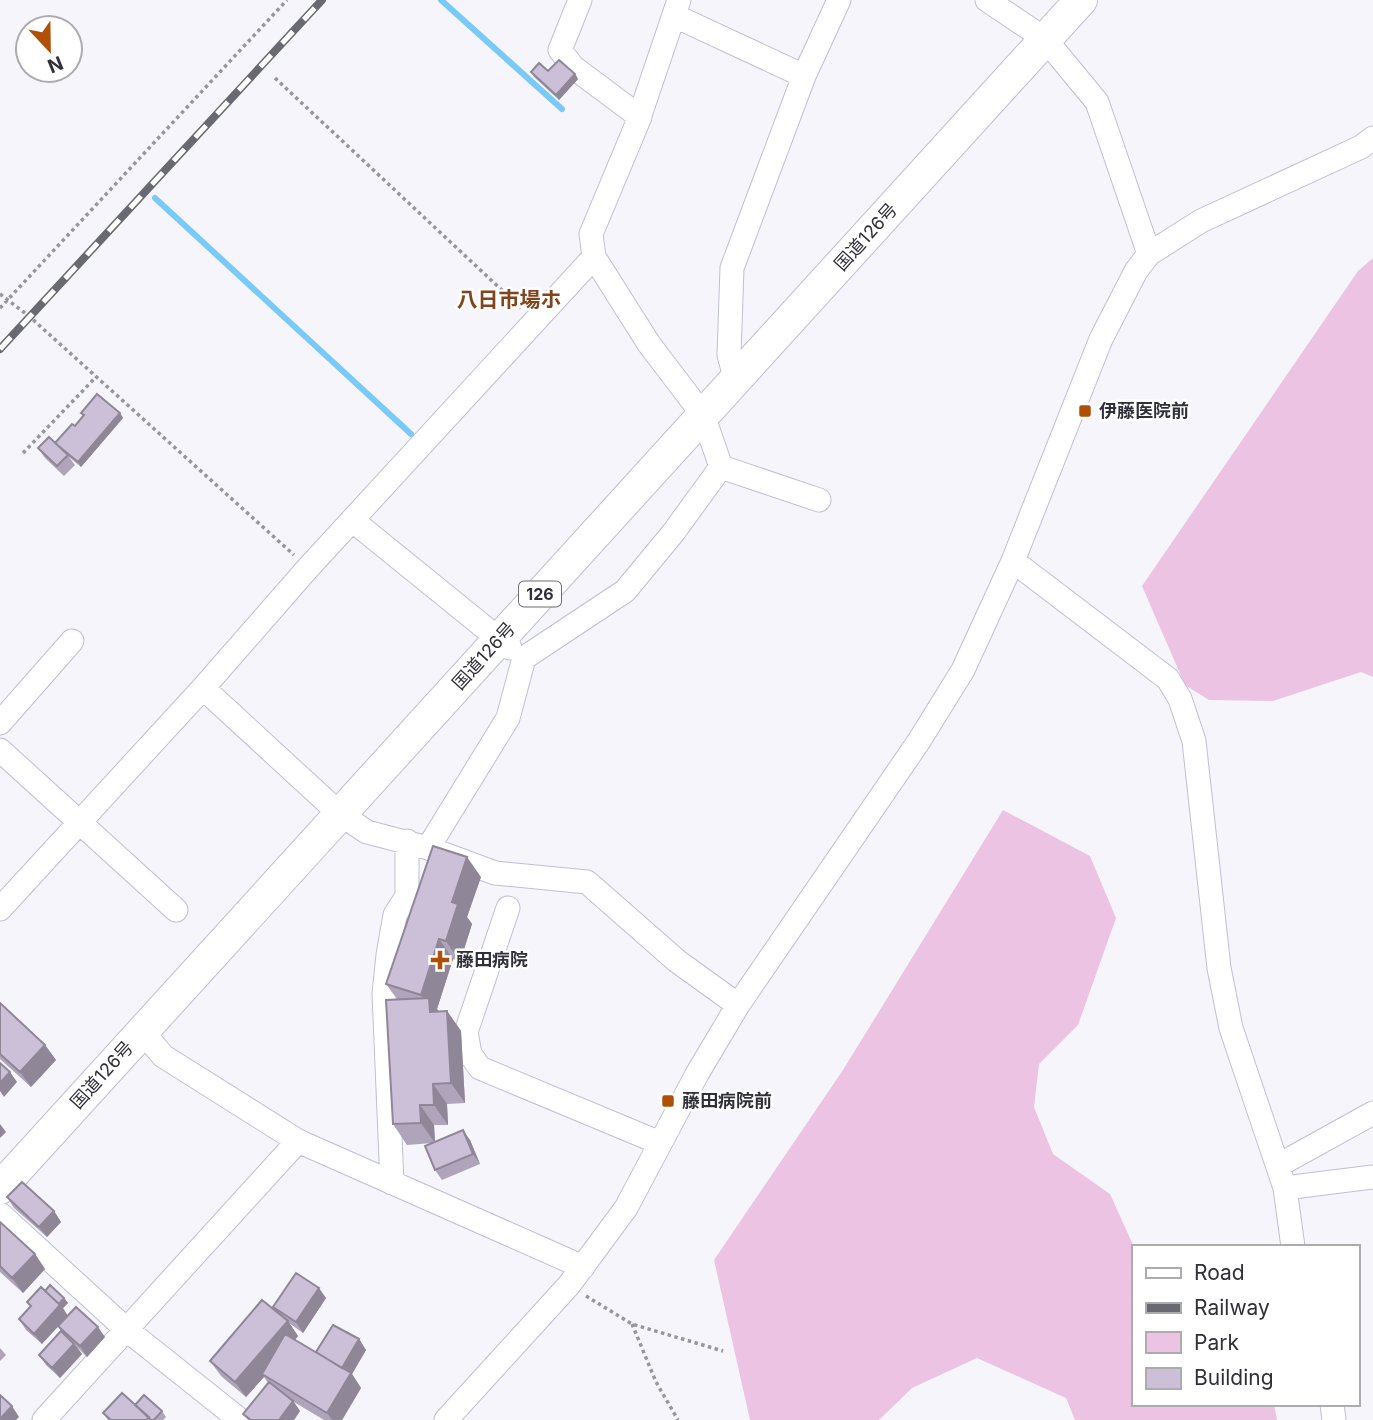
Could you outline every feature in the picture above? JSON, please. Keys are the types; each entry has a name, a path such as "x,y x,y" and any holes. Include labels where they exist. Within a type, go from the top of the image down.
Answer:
{"highway":[{"name":"国道126号","path":"0,1188 1081,0"}],"street":[{"path":"580,0 560,50 573,67 640,117"},
{"path":"736,380 729,355 732,268 804,76 839,0"},
{"path":"987,0 1045,39 1097,102 1149,254"},
{"path":"720,467 703,415 649,344 594,257 591,234 640,117 677,8 804,76"},
{"path":"446,1420 569,1285 626,1208 696,1074 738,1005 932,721 963,670 1013,561 1101,339 1136,271 1149,254 1201,221 1360,148 1373,138"},
{"path":"0,909 594,257"},
{"path":"720,467 820,500"},
{"path":"392,1183 384,994 387,955 396,915 407,896 417,845 508,718 524,658 625,591 673,533 720,467"},
{"path":"352,520 524,658"},
{"path":"1013,561 1168,679 1180,699 1194,741 1219,968 1231,1028 1279,1165 1293,1245"},
{"path":"0,723 72,641"},
{"path":"203,688 340,814 367,832 417,845 495,873 587,882 677,961 738,1005"},
{"path":"0,750 176,910"},
{"path":"508,908 466,1032 470,1054 480,1068 660,1143"},
{"path":"142,1031 163,1055 298,1141 583,1267"},
{"path":"1279,1165 1373,1113"},
{"path":"44,1420 298,1141"},
{"path":"1285,1188 1373,1177"},
{"path":"0,1214 127,1330 240,1420"}],"path":[{"path":"0,308 287,0"},
{"path":"275,78 535,321"},
{"path":"0,294 30,317 309,568"},
{"path":"23,453 96,376"},
{"path":"569,1285 632,1324 723,1351"},
{"path":"632,1324 656,1382 678,1420"}],"green space":[{"path":"1373,258 1373,677 1361,672 1273,701 1209,700 1185,685 1142,586 1358,271"},
{"path":"1003,810 1090,856 1116,918 1078,1025 1039,1064 1034,1107 1053,1154 1110,1194 1133,1245 1132,1406 1274,1406 1277,1420 1075,1420 1066,1398 977,1358 912,1388 879,1420 750,1420 714,1260 843,1070"}],"building":[{"path":"559,60 575,74 556,95 531,72 539,63 548,71"},
{"path":"97,394 120,413 78,462 55,443 72,424 75,426 84,415 81,413"},
{"path":"49,437 68,455 57,466 38,448"},
{"path":"433,846 467,857 452,902 458,904 446,941 439,939 421,995 386,984"},
{"path":"429,998 430,1012 447,1011 451,1083 433,1084 434,1105 420,1105 421,1123 393,1124 386,1000"},
{"path":"0,1003 45,1045 20,1072 0,1054"},
{"path":"0,1063 10,1072 0,1083"},
{"path":"463,1130 473,1154 435,1170 425,1146"},
{"path":"22,1182 54,1211 39,1227 7,1197"},
{"path":"0,1222 35,1254 12,1278 0,1266"},
{"path":"296,1273 319,1288 296,1322 273,1307"},
{"path":"50,1285 64,1298 59,1304 45,1291"},
{"path":"41,1287 60,1305 34,1334 19,1319 31,1306 27,1302"},
{"path":"262,1300 288,1321 235,1382 210,1361"},
{"path":"76,1307 98,1327 80,1346 58,1326"},
{"path":"333,1325 359,1339 342,1368 316,1352"},
{"path":"61,1331 74,1344 52,1368 39,1355"},
{"path":"285,1334 351,1373 327,1413 262,1374"},
{"path":"269,1382 293,1401 279,1420 251,1420 243,1414"},
{"path":"122,1393 149,1417 146,1420 111,1420 103,1413"},
{"path":"0,1395 12,1406 0,1419"},
{"path":"144,1395 162,1411 154,1420 135,1405"}],"waterway":[{"path":"441,0 562,109"},
{"path":"155,198 411,434"}],"railway":[{"path":"0,349 322,0"}],"place":[{"name":"伊藤医院前","path":"1085,411"},
{"name":"藤田病院","path":"440,960"},
{"name":"藤田病院前","path":"668,1101"}],"district":[{"name":"八日市場ホ","path":"509,300"}]}
